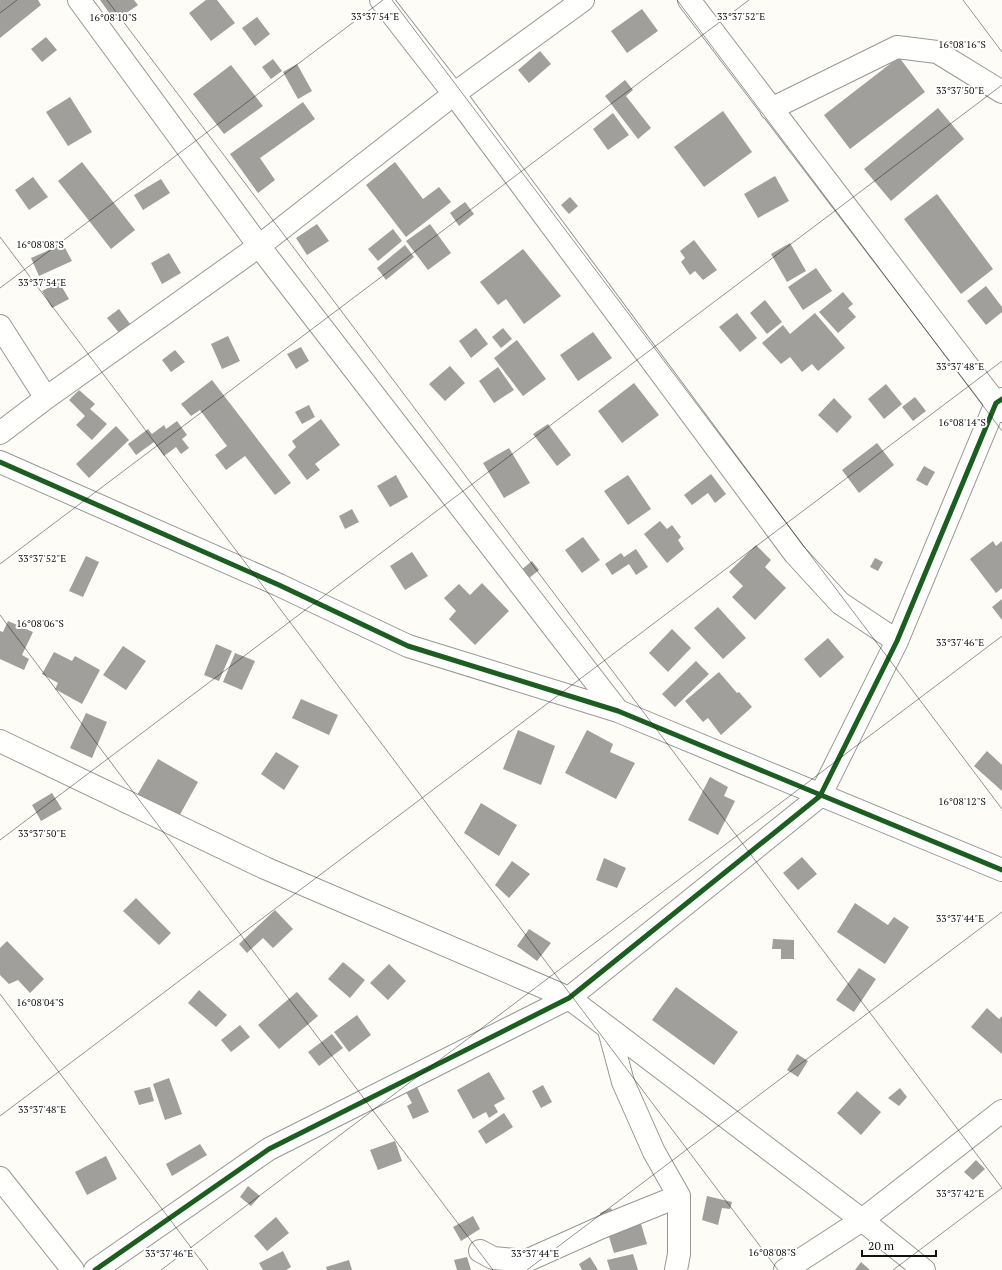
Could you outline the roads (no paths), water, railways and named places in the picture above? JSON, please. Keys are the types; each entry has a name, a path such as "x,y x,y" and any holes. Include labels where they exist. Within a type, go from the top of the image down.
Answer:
{"street":[{"path":"79,0 259,246 618,711"},
{"path":"380,0 454,94 795,554 840,603 898,641"},
{"path":"0,433 46,398 259,246 454,94 583,0"},
{"path":"94,1270 269,1149 569,998 820,796 898,641 1000,404 771,109 689,0"},
{"path":"771,109 897,47 937,52 1002,92"},
{"path":"0,326 46,398"},
{"path":"0,462 279,584 408,646 618,711 820,796 1002,870"},
{"path":"0,741 265,868 569,998 609,1030 862,1220 924,1270"},
{"path":"609,1030 623,1082 654,1152 679,1196 679,1254 676,1270"},
{"path":"784,1270 862,1220 1002,1111"},
{"path":"0,1178 73,1270"},
{"path":"480,1250 493,1258 526,1261 602,1227 679,1196"}]}
